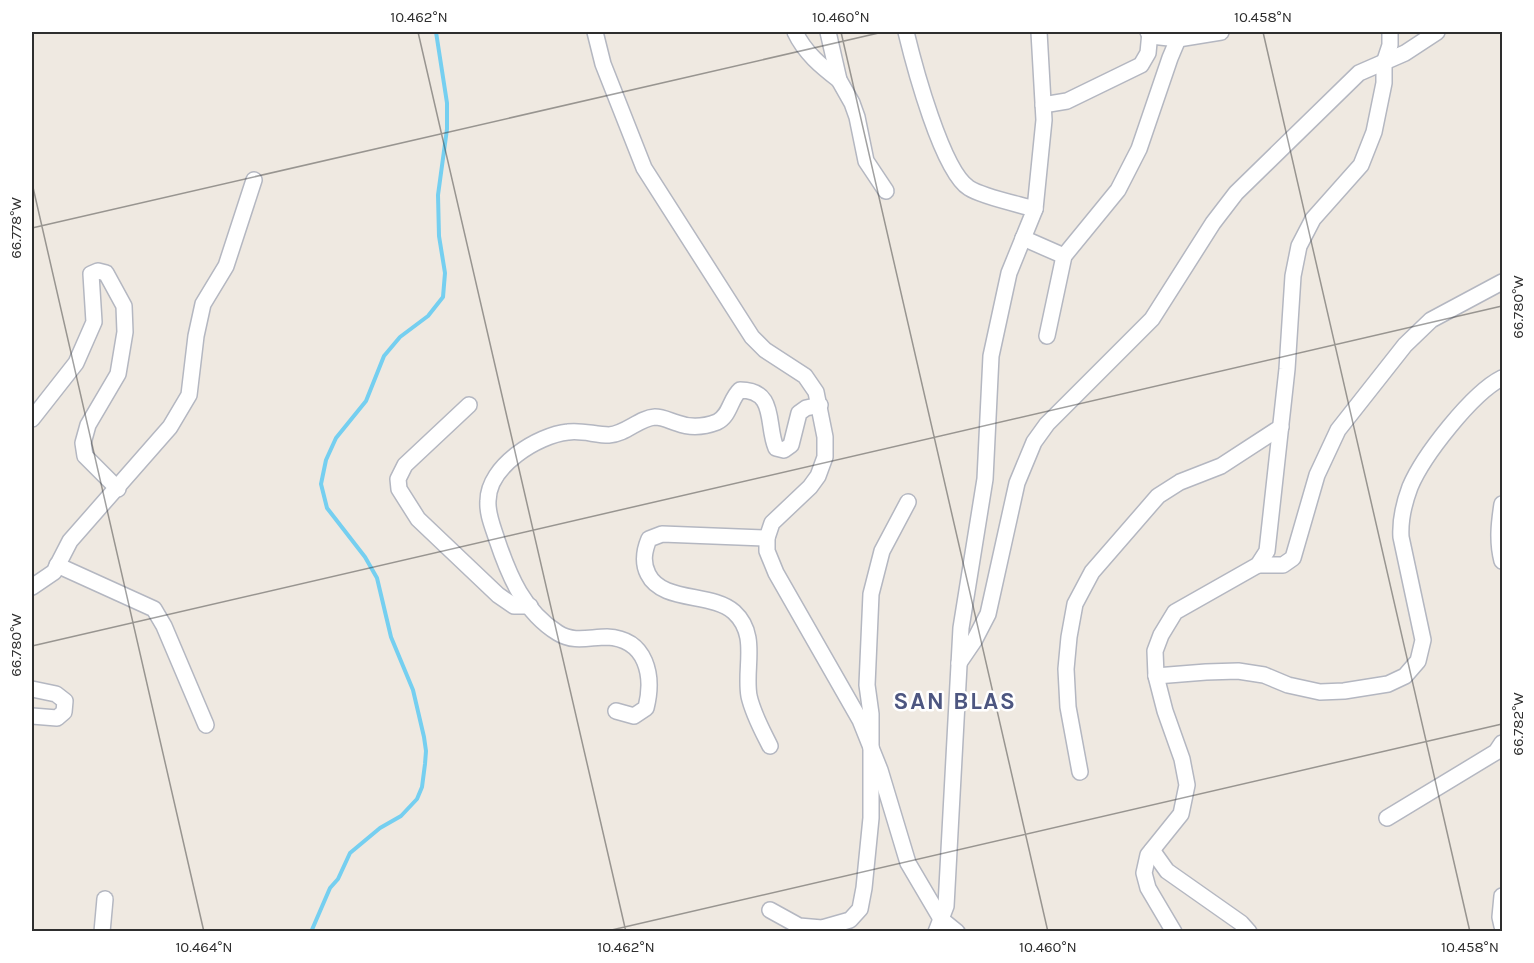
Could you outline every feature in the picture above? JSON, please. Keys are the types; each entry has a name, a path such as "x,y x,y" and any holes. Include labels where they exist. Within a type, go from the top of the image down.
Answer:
{"street":[{"path":"595,32 603,64 644,168 752,337 765,350 805,376 816,392 825,437 825,457 818,476 810,487 772,523 767,538 767,551 776,573 860,720 880,770 908,862 938,925 957,932"},
{"path":"795,32 815,60 839,81"},
{"path":"828,32 839,81 852,103 866,161 886,191"},
{"path":"906,32 938,136 959,179 973,191 1035,209"},
{"path":"938,925 946,906 961,628 985,480 991,356 1009,273 1035,209 1044,120 1039,32"},
{"path":"1043,105 1067,101 1141,65 1148,53 1149,33 1178,39 1221,32"},
{"path":"1174,932 1148,888 1144,873 1148,855 1181,814 1187,785 1182,759 1165,711 1156,676 1155,651 1161,634 1175,612 1258,565 1268,551 1281,428 1293,276 1299,246 1313,219 1361,165 1374,132 1384,83 1384,63 1390,45 1390,32"},
{"path":"959,663 988,614 1017,483 1034,442 1047,424 1152,319 1213,223 1236,193 1359,73 1405,53 1437,32"},
{"path":"1047,336 1064,256 1118,190 1139,148 1178,39"},
{"path":"32,587 54,572 70,541 170,427 189,395 202,304 226,266 254,180"},
{"path":"1023,238 1064,256"},
{"path":"32,418 76,363 94,322 91,274 98,271 106,273 124,306 125,332 118,374 88,425 83,443 85,456 118,489"},
{"path":"1258,565 1283,565 1293,558 1317,475 1338,430 1405,345 1431,320 1503,282"},
{"path":"1156,676 1238,671 1264,675 1288,685 1320,692 1344,691 1388,684 1405,676 1418,661 1423,640 1401,537 1401,522 1410,488 1421,466 1465,407 1493,383 1503,378"},
{"path":"616,711 634,717 646,708 649,687 647,664 638,650 623,640 608,637 570,638 558,633 540,619 515,587 489,516 487,499 498,471 515,456 546,437 559,433 571,431 609,435 659,417 690,427 719,421 726,415 734,395 740,390 750,390 759,394 771,416 771,437 777,448 784,450 791,445 799,413 806,408 820,405"},
{"path":"469,405 405,465 398,478 399,489 418,519 498,595 514,606 530,606"},
{"path":"1080,772 1068,707 1066,669 1075,604 1092,572 1158,496 1180,482 1221,466 1281,428"},
{"path":"770,910 799,926 822,928 850,920 860,909 871,818 872,714 867,685 871,594 882,551 908,502"},
{"path":"1503,504 1498,525 1498,547 1503,561"},
{"path":"767,538 662,534 649,539 644,550 644,567 651,581 662,589 720,604 733,611 742,622 750,641 748,692 752,708 770,746"},
{"path":"57,566 154,609 165,626 206,725"},
{"path":"32,689 56,694 65,701 64,712 57,718 32,716"},
{"path":"1387,818 1496,752 1503,743"},
{"path":"1152,850 1167,871 1241,923 1249,932"},
{"path":"1503,896 1500,917 1503,926"},
{"path":"102,932 105,899"}],"waterway":[{"path":"311,932 330,888 338,879 350,853 380,828 401,816 417,799 422,787 426,751 424,737 413,690 391,637 377,578 365,557 327,508 321,484 326,460 336,438 366,401 384,356 400,337 428,316 443,297 445,273 439,236 438,195 447,129 447,103 436,32"}],"district":[{"name":"SAN BLAS","path":"955,701"}]}
